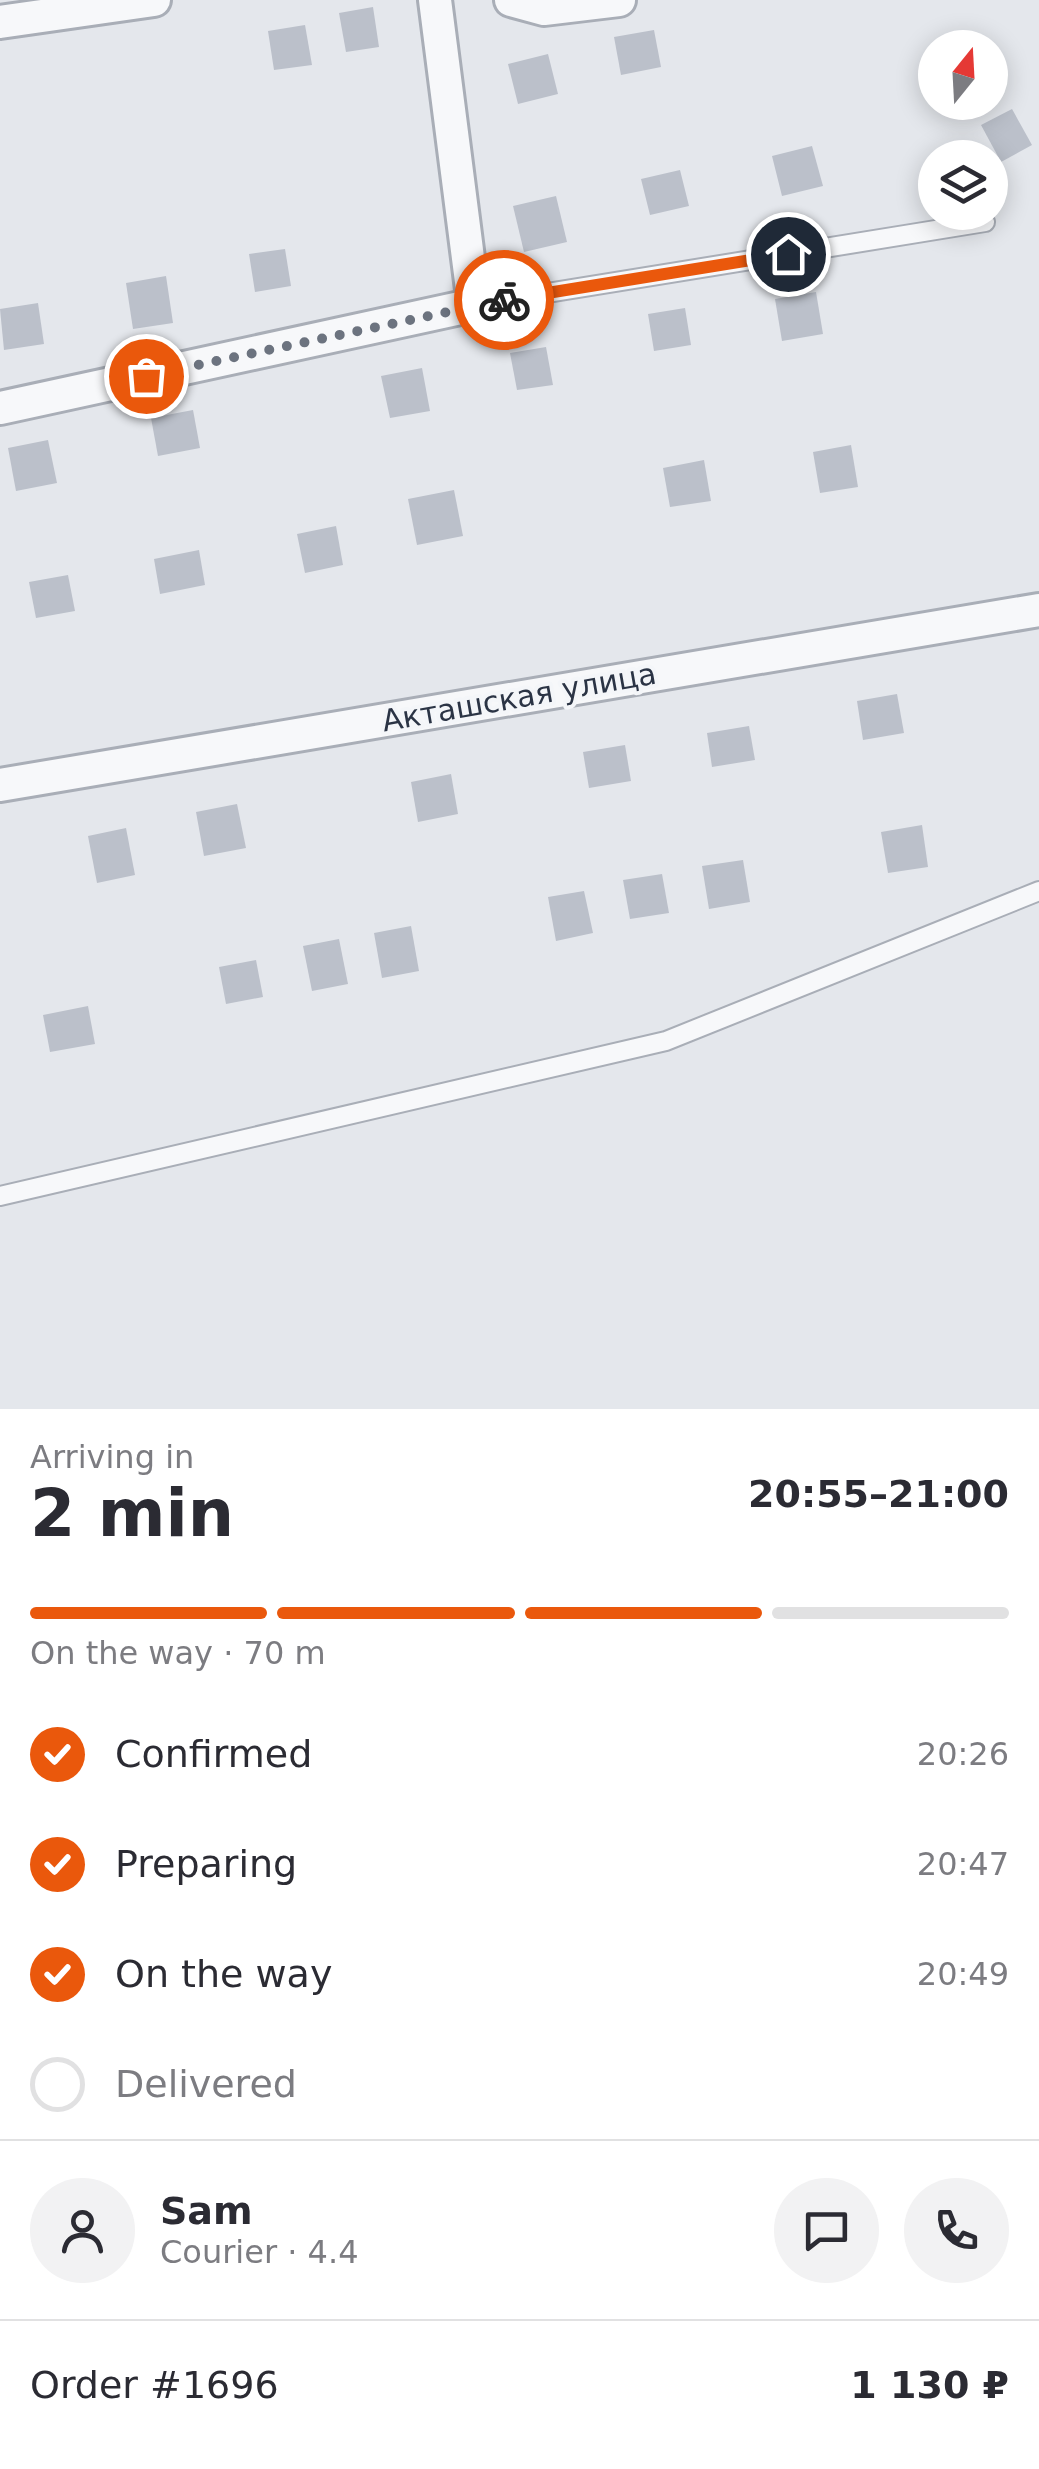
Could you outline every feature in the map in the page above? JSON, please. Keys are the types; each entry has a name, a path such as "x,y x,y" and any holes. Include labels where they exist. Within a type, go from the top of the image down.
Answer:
{"street":[{"path":"0,22 154,0"},
{"path":"0,408 474,305 434,0"},
{"path":"511,0 544,10 619,0"},
{"name":"Акташская улица","path":"0,785 1039,610"}],"lane":[{"path":"474,305 936,230"},
{"path":"0,1196 666,1040 1039,891"}],"building":[{"path":"373,7 379,47 346,52 339,13"},
{"path":"305,25 312,65 274,70 268,31"},
{"path":"654,30 661,67 621,75 614,37"},
{"path":"548,54 558,94 518,104 508,64"},
{"path":"1012,109 1032,145 1008,158 1008,140 989,140 981,125 991,120 1008,120 1008,111"},
{"path":"812,146 823,186 782,196 772,156"},
{"path":"680,170 689,206 650,215 641,179"},
{"path":"556,196 567,242 524,252 513,206"},
{"path":"285,249 291,286 255,292 249,254"},
{"path":"166,276 173,323 133,329 126,283"},
{"path":"816,292 823,334 782,341 775,299"},
{"path":"38,303 44,344 4,350 0,309"},
{"path":"685,308 691,345 654,351 648,314"},
{"path":"546,347 553,385 517,390 510,353"},
{"path":"422,368 430,411 390,418 381,376"},
{"path":"193,410 200,448 158,456 151,418"},
{"path":"48,440 57,483 16,491 8,448"},
{"path":"851,445 858,487 820,493 813,452"},
{"path":"704,460 711,501 670,507 663,468"},
{"path":"454,490 463,536 417,545 408,499"},
{"path":"336,526 343,565 305,573 297,534"},
{"path":"199,550 205,585 160,594 154,559"},
{"path":"68,575 75,611 36,618 29,582"},
{"path":"897,694 904,733 863,740 857,701"},
{"path":"749,726 755,760 712,767 707,733"},
{"path":"625,745 631,781 589,788 583,752"},
{"path":"451,774 458,814 418,822 411,782"},
{"path":"237,804 246,848 204,856 196,812"},
{"path":"922,825 928,867 888,873 881,832"},
{"path":"126,828 135,875 97,883 88,836"},
{"path":"743,860 750,902 709,909 702,866"},
{"path":"662,874 669,913 630,919 623,880"},
{"path":"584,891 593,933 556,941 548,897"},
{"path":"411,926 419,971 382,978 374,933"},
{"path":"339,939 348,984 312,991 303,946"},
{"path":"256,960 263,997 226,1004 219,967"},
{"path":"88,1006 95,1044 50,1052 43,1015"}],"way so far":[{"path":"146,376 504,300"}],"route":[{"path":"504,300 788,254"}]}
